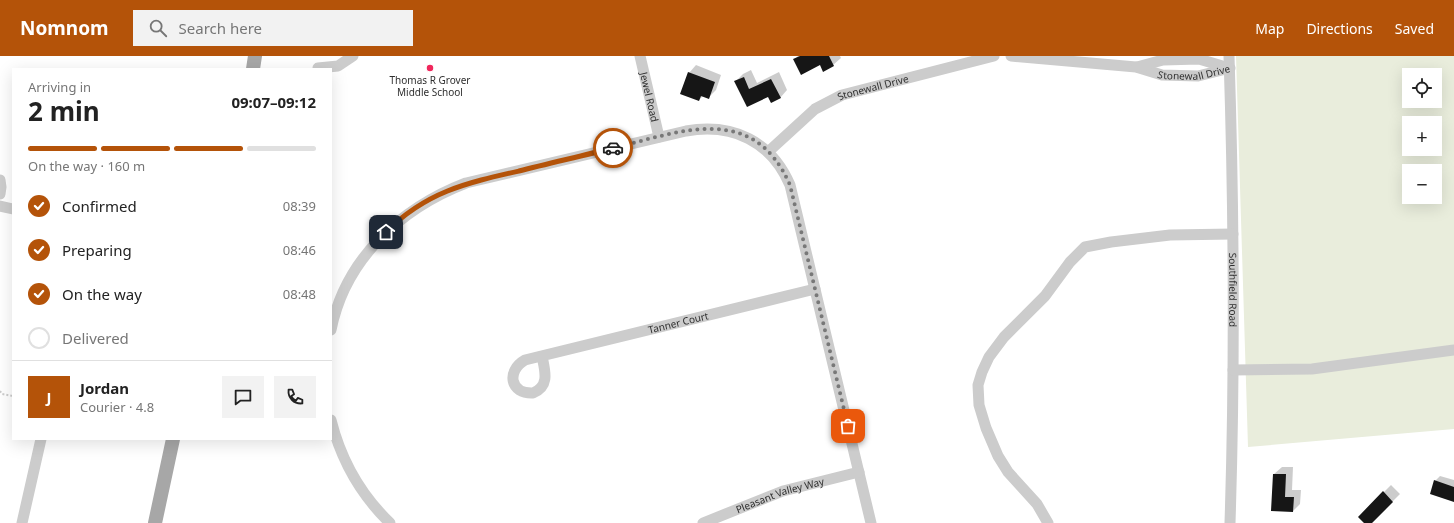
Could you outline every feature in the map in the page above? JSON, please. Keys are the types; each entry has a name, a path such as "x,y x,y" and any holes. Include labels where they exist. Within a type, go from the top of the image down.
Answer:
{"main road":[{"path":"253,68 255,56"},
{"path":"155,523 173,440"}],"street":[{"path":"318,68 338,66 340,60 353,56"},
{"name":"Jewel Road","path":"640,56 659,137"},
{"name":"Stonewall Drive","path":"768,152 811,112 827,101 842,95 994,56"},
{"name":"Stonewall Drive","path":"1011,56 1136,67 1162,75 1198,76 1230,68"},
{"name":"Southfield Road","path":"1229,56 1233,234 1233,370 1230,523"},
{"name":"Stonewall Drive","path":"1136,67 1163,60 1199,59 1230,68"},
{"path":"332,327 340,301 350,279 363,258 393,224 430,198 466,183 700,128 728,130 743,135 768,152 778,163 790,185 871,523"},
{"path":"0,180 0,194"},
{"path":"0,206 12,209"},
{"path":"1046,522 1033,499 1008,472 998,456 986,428 979,405 978,385 989,357 1004,337 1045,296 1070,262 1085,247 1111,242 1170,235 1233,234"},
{"name":"Tanner Court","path":"542,356 815,290"},
{"path":"1233,370 1312,369 1454,350"},
{"path":"332,423 343,458 355,480 367,497 390,523"},
{"path":"22,523 41,440"},
{"name":"Pleasant Valley Way","path":"703,523 783,491 859,472"}],"path":[{"path":"0,391 1,395 12,396"}],"green space":[{"path":"1236,56 1454,56 1454,429 1248,447"}],"building":[{"path":"800,56 829,56 834,66 823,72 820,65 801,75 793,59"},
{"path":"688,72 715,82 709,99 701,96 699,101 680,94"},
{"path":"744,77 749,89 771,79 781,98 771,103 768,97 747,107 734,81"},
{"path":"1273,474 1286,474 1285,497 1294,497 1293,512 1271,511"},
{"path":"1434,480 1454,487 1454,502 1430,494"},
{"path":"1383,491 1393,502 1372,523 1364,523 1358,517"}],"way so far":[{"path":"613,148 700,128 714,128 728,130 743,135 768,152 778,163 790,185 848,426"}],"place":[{"name":"Thomas R Grover Middle School","path":"430,68"}],"route":[{"path":"386,232 393,224 412,209 430,198 466,183 613,148"}]}
